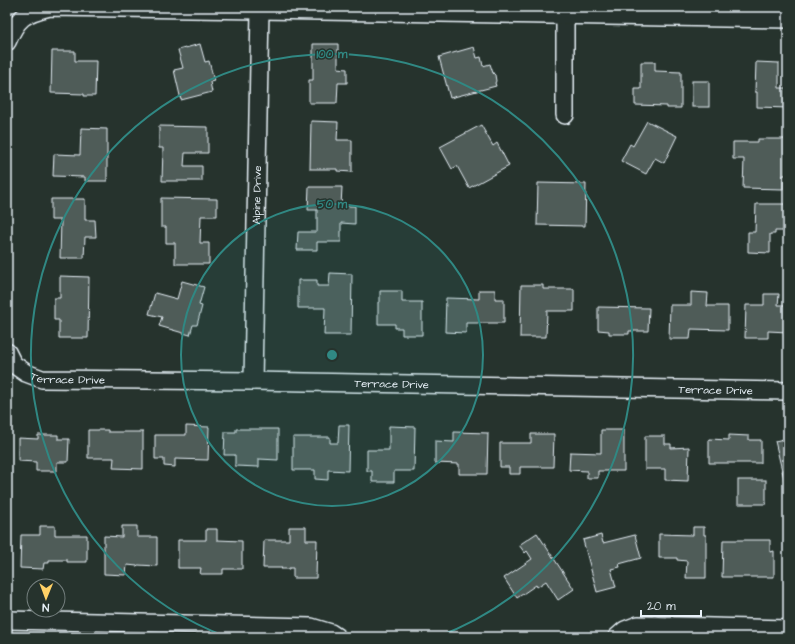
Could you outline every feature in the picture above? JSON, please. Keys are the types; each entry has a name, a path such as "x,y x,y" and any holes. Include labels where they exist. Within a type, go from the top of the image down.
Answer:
{"street":[{"path":"7,42 13,29 23,17 35,10 50,7 260,10 355,9 788,19"},
{"name":"Alpine Drive","path":"253,381 260,10"},
{"path":"565,15 565,115"},
{"name":"Terrace Drive","path":"7,352 13,364 26,374 42,379 253,381 788,391"},
{"path":"7,620 311,627 331,633 337,637"},
{"path":"617,637 625,630 638,625 788,629"}],"building":[{"path":"200,44 205,62 209,61 214,81 210,82 212,92 181,100 174,70 183,68 178,50"},
{"path":"313,44 338,44 338,68 347,69 347,83 338,83 337,103 309,103 309,80 313,80"},
{"path":"474,47 477,58 481,57 483,66 490,64 495,75 496,86 450,98 439,57"},
{"path":"52,51 75,51 75,61 96,61 95,96 84,96 84,94 51,93"},
{"path":"641,62 655,62 655,71 681,72 681,108 635,105 635,89 641,89"},
{"path":"756,62 779,63 779,88 788,88 788,108 757,107 757,92 755,92"},
{"path":"692,81 709,81 709,107 692,107"},
{"path":"311,121 338,122 337,140 352,140 352,172 337,171 337,169 310,169"},
{"path":"647,121 677,136 664,163 655,158 646,174 621,161 630,144 633,146"},
{"path":"481,125 493,146 497,143 509,166 469,188 457,166 452,169 440,147"},
{"path":"159,126 208,127 208,153 185,153 184,166 202,166 202,181 162,181 163,148 159,148"},
{"path":"81,128 107,129 107,181 85,181 85,177 53,176 54,154 80,155"},
{"path":"758,139 787,139 787,175 783,175 783,189 743,188 744,159 733,159 733,142 758,142"},
{"path":"538,183 586,184 585,226 537,225"},
{"path":"309,187 342,187 341,206 355,206 355,224 341,223 341,242 317,242 317,250 297,250 298,232 317,232 317,210 308,210"},
{"path":"161,198 217,199 217,216 201,216 200,243 209,243 209,264 175,264 175,243 166,243 166,227 161,227"},
{"path":"51,199 85,199 85,220 95,220 96,237 85,237 84,258 60,258 61,220 51,220"},
{"path":"756,204 788,204 788,231 775,231 775,234 770,234 770,253 748,252 748,232 755,232"},
{"path":"330,273 352,274 351,335 324,335 325,308 298,308 298,280 317,280 317,286 329,286"},
{"path":"60,276 89,277 88,338 59,338 59,320 54,320 54,298 60,298"},
{"path":"182,281 204,287 199,305 202,306 197,325 193,325 190,335 159,326 162,317 149,314 155,293 177,299"},
{"path":"521,285 543,285 543,289 574,289 574,311 547,311 546,337 520,337"},
{"path":"479,290 495,290 495,299 504,299 504,323 466,323 466,333 445,332 446,298 479,299"},
{"path":"380,291 402,291 402,302 422,302 422,335 402,335 402,328 395,328 395,324 378,324 378,302 380,302"},
{"path":"691,292 708,293 707,306 728,306 728,330 691,329 690,339 669,339 670,305 691,305"},
{"path":"764,294 779,294 778,305 788,305 788,332 768,331 768,338 745,338 746,305 764,305"},
{"path":"598,307 649,308 648,331 629,331 629,334 609,334 609,331 598,330"},
{"path":"339,425 349,425 348,471 328,470 328,480 315,479 315,470 293,470 293,437 330,437 330,443 338,443"},
{"path":"186,426 209,427 208,460 175,459 175,467 164,466 164,459 155,459 155,435 186,435"},
{"path":"389,426 415,427 414,471 394,471 394,482 372,482 372,471 367,471 367,450 389,450"},
{"path":"236,429 278,429 278,460 259,459 259,467 235,466 235,455 224,455 225,432 236,432"},
{"path":"88,430 108,430 108,432 143,432 143,469 113,468 114,458 88,458"},
{"path":"601,430 624,430 624,471 598,471 598,478 587,478 587,471 569,470 570,452 601,453"},
{"path":"454,432 488,433 487,474 459,474 459,464 435,463 435,441 454,442"},
{"path":"531,434 554,434 553,467 520,467 520,474 509,474 509,467 500,467 500,443 531,443"},
{"path":"38,435 58,435 58,439 69,439 68,462 57,462 57,471 36,471 36,462 18,461 18,438 38,439"},
{"path":"729,435 749,436 749,440 761,440 761,463 709,463 709,439 729,440"},
{"path":"645,436 665,436 665,444 671,444 671,448 689,447 688,481 665,480 665,469 645,469"},
{"path":"788,438 788,482 785,483 775,441"},
{"path":"738,480 766,480 766,504 738,504"},
{"path":"40,526 55,526 55,535 87,535 87,562 49,560 49,563 44,563 43,569 20,568 21,535 40,535"},
{"path":"122,526 137,526 137,537 157,537 157,566 127,565 126,575 104,574 104,536 122,537"},
{"path":"289,527 306,527 306,540 317,540 316,578 293,578 293,568 263,568 264,540 289,540"},
{"path":"693,527 704,527 704,535 706,535 706,578 686,578 687,561 677,560 677,558 659,558 659,534 693,535"},
{"path":"206,529 217,529 217,540 242,541 242,569 223,569 223,574 200,574 201,568 178,568 178,540 206,540"},
{"path":"537,533 574,589 558,600 546,581 537,587 536,585 517,598 504,578 532,559 527,551 525,553 519,545"},
{"path":"601,535 603,543 635,535 641,558 619,564 620,567 611,569 616,587 597,592 583,540"},
{"path":"723,540 770,540 770,552 774,551 774,577 722,577"}]}
